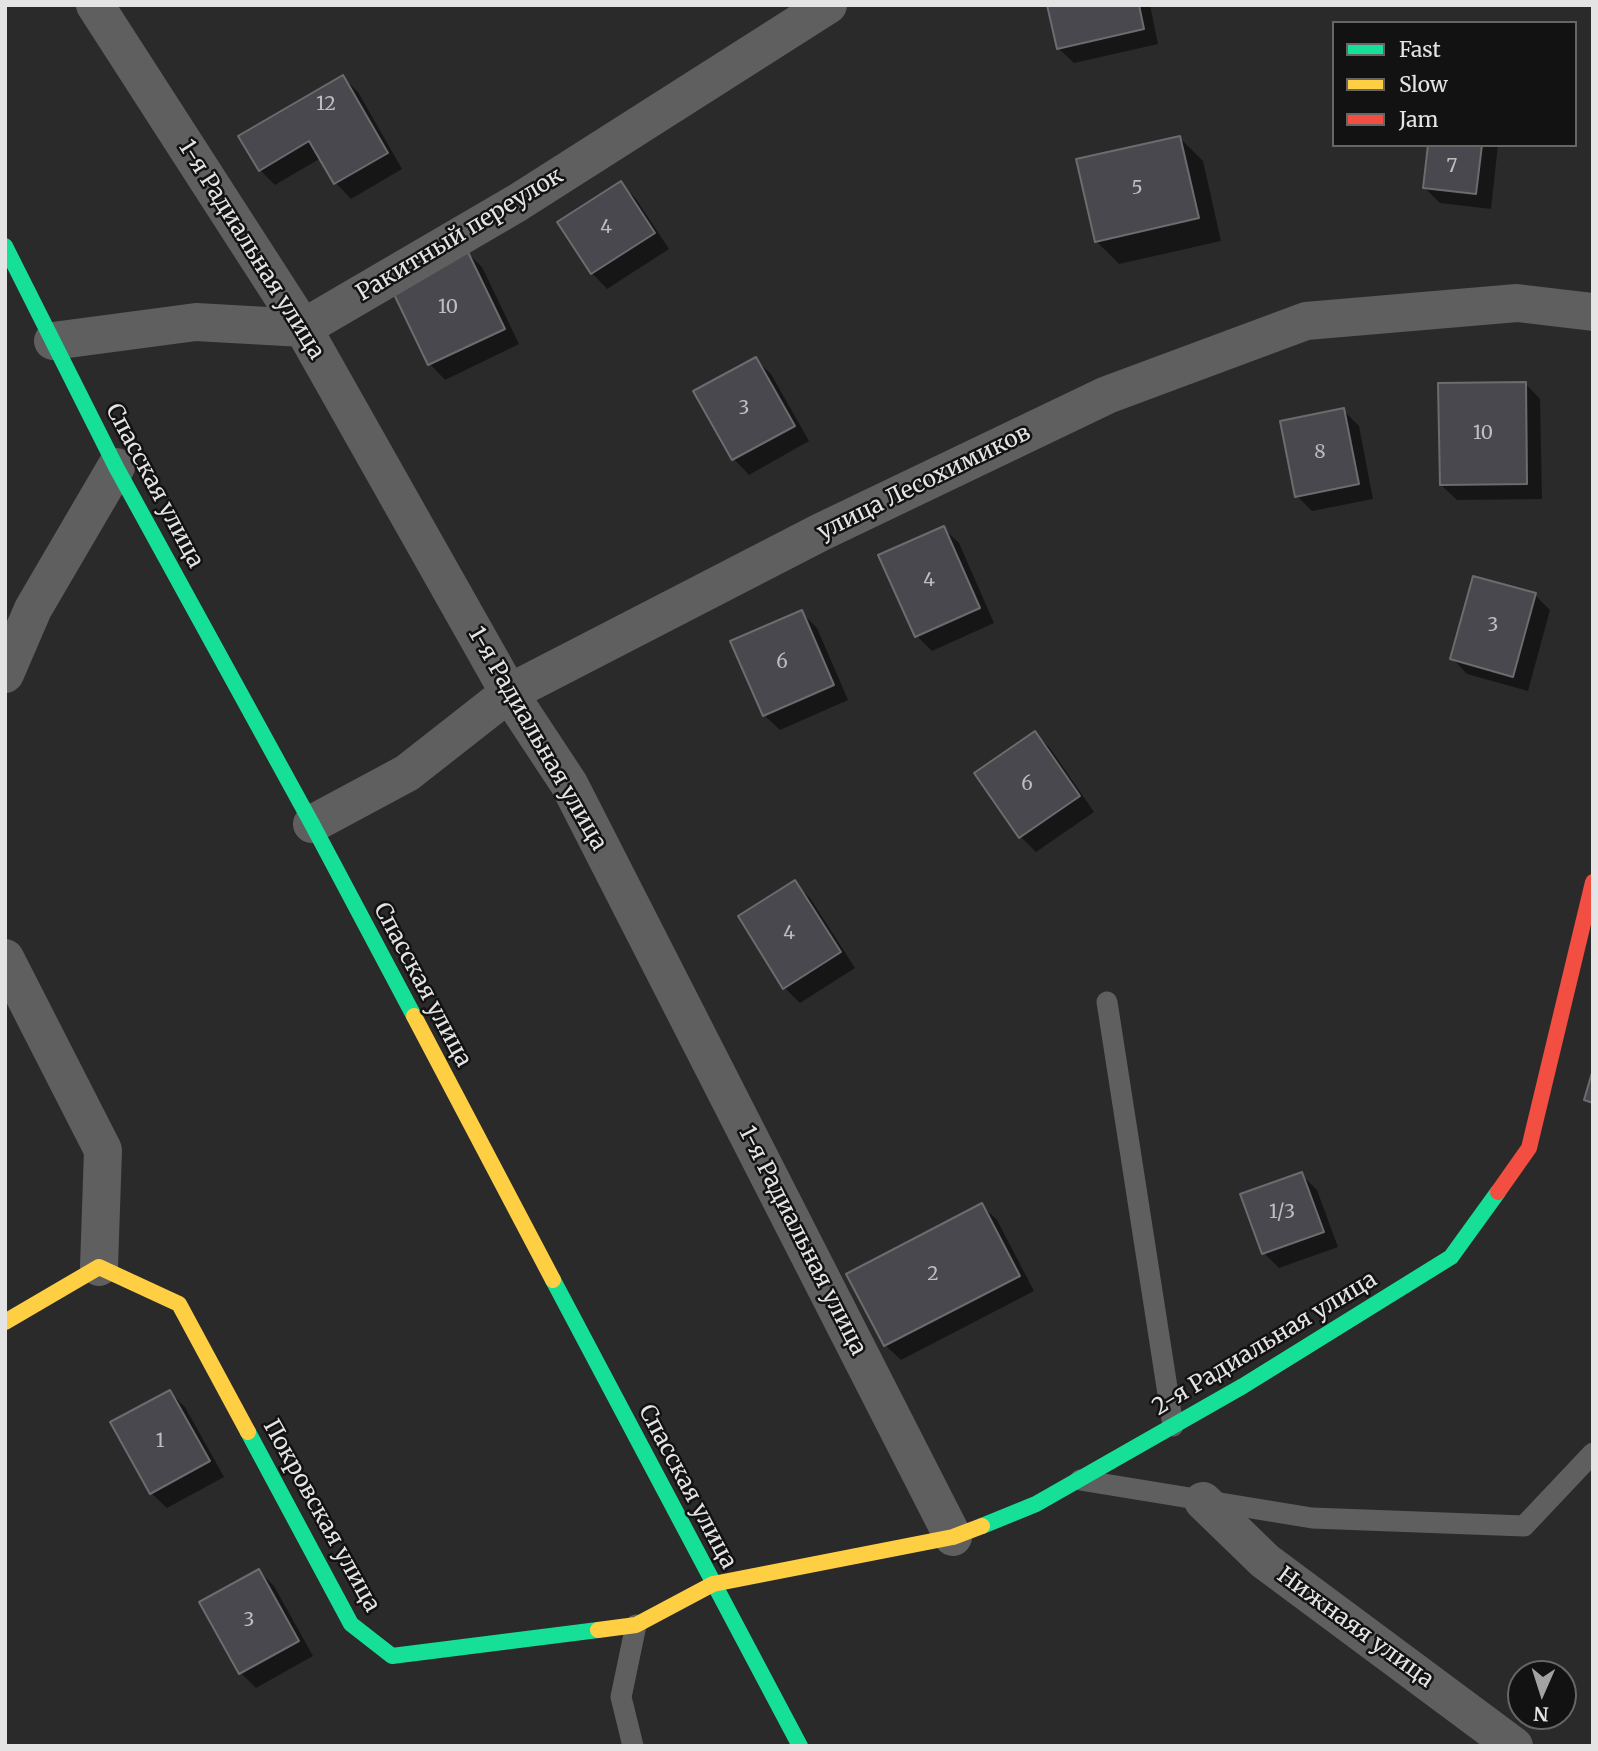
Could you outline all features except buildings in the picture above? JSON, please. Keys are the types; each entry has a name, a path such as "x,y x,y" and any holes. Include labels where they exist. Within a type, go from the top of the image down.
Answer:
{"street":[{"name":"1-я Радиальная улица","path":"94,5 303,328 509,692 569,784 953,1537"},
{"name":"Ракитный переулок","path":"303,328 517,203 828,5"},
{"name":"Спасская улица","path":"5,246 116,467 312,824 800,1746"},
{"name":"улица Лесохимиков","path":"312,824 407,773 509,692 821,532 1107,395 1306,321 1517,303 1593,312"},
{"path":"53,341 196,322 303,328"},
{"path":"5,674 33,609 116,467"},
{"name":"2-я Радиальная улица","path":"713,1584 953,1537 1036,1504 1243,1386 1451,1257 1529,1148 1593,881"},
{"path":"5,958 103,1150 99,1267 5,1322"},
{"name":"Покровская улица","path":"99,1267 179,1304 351,1624 392,1656 636,1625 713,1584"},
{"name":"Нижнаяя улица","path":"1203,1501 1265,1562 1514,1746"}],"lane":[{"path":"1107,1002 1173,1426"},
{"path":"1079,1480 1312,1518 1524,1526 1593,1453"},
{"path":"633,1746 621,1697 636,1625"}],"traffic: fast":[{"path":"5,246 116,467 414,1016"},
{"path":"982,1526 1036,1504 1243,1386 1451,1257 1498,1192"},
{"path":"553,1280 800,1746"},
{"path":"248,1432 351,1624 392,1656 598,1630"}],"traffic: slow":[{"path":"414,1016 553,1280"},
{"path":"5,1322 99,1267 179,1304 248,1432"},
{"path":"598,1630 636,1625 713,1584 953,1537 982,1526"}],"traffic: jam":[{"path":"1498,1192 1529,1148 1593,882"}]}
